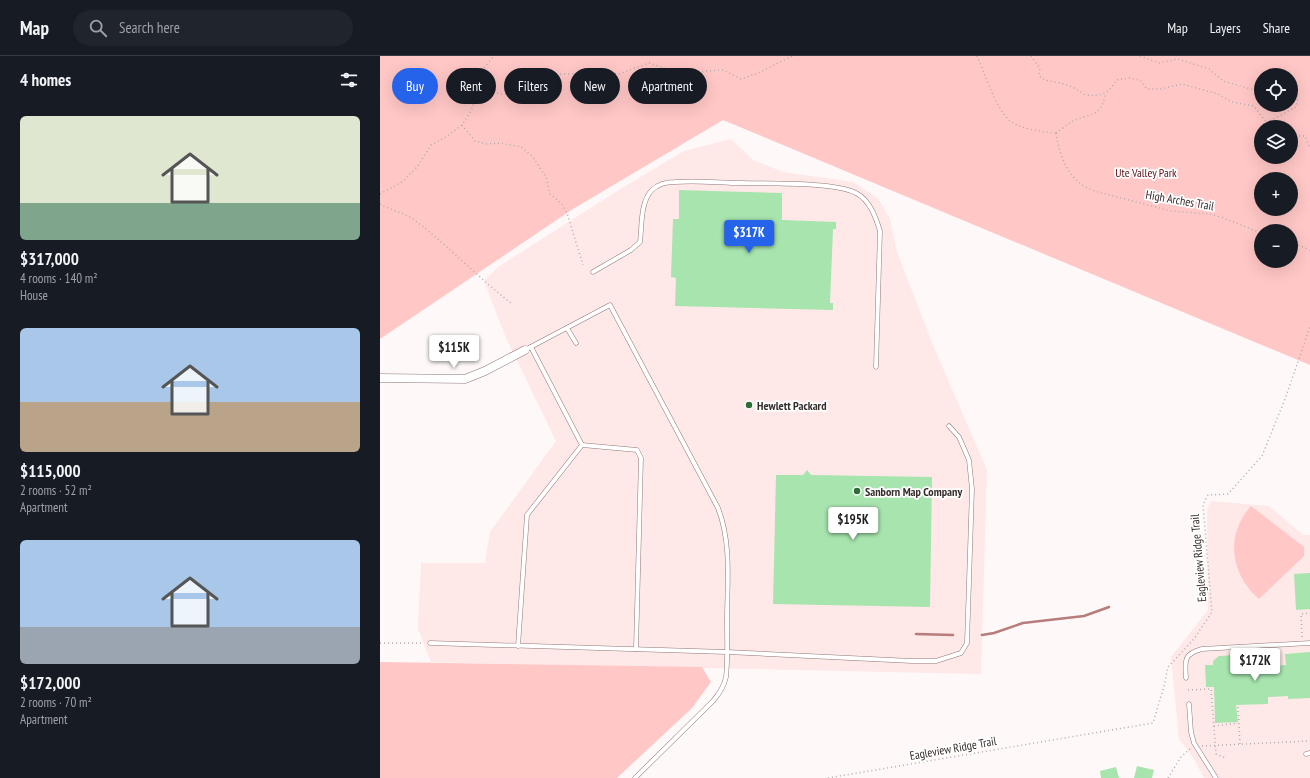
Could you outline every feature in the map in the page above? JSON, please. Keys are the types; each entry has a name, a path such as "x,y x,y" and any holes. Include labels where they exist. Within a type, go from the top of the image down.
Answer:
{"street":[{"path":"380,378 465,379 485,372 528,349"}],"lane":[{"path":"594,272 631,250 640,242 643,211 647,199 652,190 661,184 689,182 801,185 846,189 858,194 870,206 876,217 880,231 876,367"},
{"path":"582,445 528,349 610,305 718,508 726,534 727,652 726,676 720,693 635,778"},
{"path":"567,328 576,343"},
{"path":"430,643 727,652 936,661 961,653 966,643 972,489 970,460 959,437 949,426"},
{"path":"518,646 527,515 582,445"},
{"path":"582,445 638,450 641,458 636,650"},
{"path":"1186,678 1185,662 1187,657 1194,651 1202,649 1310,643"},
{"path":"1189,704 1191,732 1196,745 1216,778"}],"path":[{"path":"484,68 494,56"},
{"path":"496,93 511,94 536,86 556,74 575,74 591,69 619,74 650,63 687,76 706,71 723,70 741,78 756,74 792,56"},
{"path":"977,56 1000,107 1010,120 1036,131 1056,133 1072,121 1090,116 1100,110 1105,94"},
{"path":"1031,56 1040,68 1040,76 1046,82 1063,83 1077,89 1084,96 1105,94 1112,89 1116,80 1129,78 1140,80 1147,88 1161,89 1182,84 1218,94 1232,102 1254,106 1264,120"},
{"path":"1140,56 1160,63 1178,59 1209,69 1223,81 1254,90"},
{"path":"380,194 402,182 417,167 431,145 446,137 462,125 474,104"},
{"path":"1270,120 1286,112"},
{"path":"462,125 475,141 486,144 522,147 532,156 546,177 550,194 561,203 567,213 583,265"},
{"name":"High Arches Trail","path":"1056,133 1059,152 1068,169 1081,184 1085,186 1098,192 1171,211 1221,217 1254,230"},
{"path":"1298,136 1305,136 1310,149"},
{"path":"380,204 391,211 412,218 511,303"},
{"path":"1298,245 1310,250"},
{"name":"Eagleview Ridge Trail","path":"828,778 1153,723 1168,667 1194,639 1212,612 1203,505 1208,495 1228,494 1262,456 1285,399 1310,327"},
{"path":"1302,643 1301,614 1310,614"},
{"path":"1194,639 1192,646 1194,651"},
{"path":"380,642 430,643"},
{"path":"1188,690 1211,689 1216,754 1226,758"},
{"path":"1238,707 1240,744"},
{"path":"1214,726 1238,723"},
{"path":"1168,778 1181,757 1196,745 1215,746 1310,741"}],"shaded area":[{"name":"Hewlett Packard","path":"731,139 753,160 783,172 853,182 878,198 890,219 897,252 933,345 987,470 981,674 431,662 418,629 421,563 485,563 490,532 556,441 506,338 484,281 498,267 622,188 684,151"},
{"path":"1211,501 1269,506 1303,535 1310,535 1310,778 1204,778 1194,759 1179,739 1171,657 1208,610 1207,509"}],"green space":[{"name":"Ute Valley Park","path":"380,56 1310,56 1310,365 723,120 573,209 380,339"},
{"path":"1251,506 1304,547 1304,556 1259,599 1249,589 1242,578 1234,554 1234,542 1237,529"},
{"path":"380,662 702,667 711,682 692,708 617,778 380,778"}],"building":[{"path":"679,190 782,193 782,220 836,222 836,229 833,229 830,303 833,303 833,310 675,306 676,278 671,277 673,219 679,219"},
{"path":"807,470 811,475 932,477 930,607 773,604 776,475 803,475"},
{"path":"1310,573 1310,609 1296,610 1294,574"},
{"path":"1310,652 1310,698 1288,699 1288,696 1268,697 1268,704 1236,705 1238,722 1215,723 1214,687 1206,687 1205,665 1213,665 1213,661 1219,656 1265,653 1266,666 1286,665 1285,654"},
{"path":"1137,766 1154,770 1152,778 1134,778"},
{"path":"1116,767 1119,778 1101,778 1100,771"}],"waterway":[{"path":"982,635 994,633 1023,623 1084,616 1109,607"},
{"path":"916,634 953,635"}],"place":[{"name":"Hewlett Packard","path":"749,405"},
{"name":"Sanborn Map Company","path":"857,491"}]}
